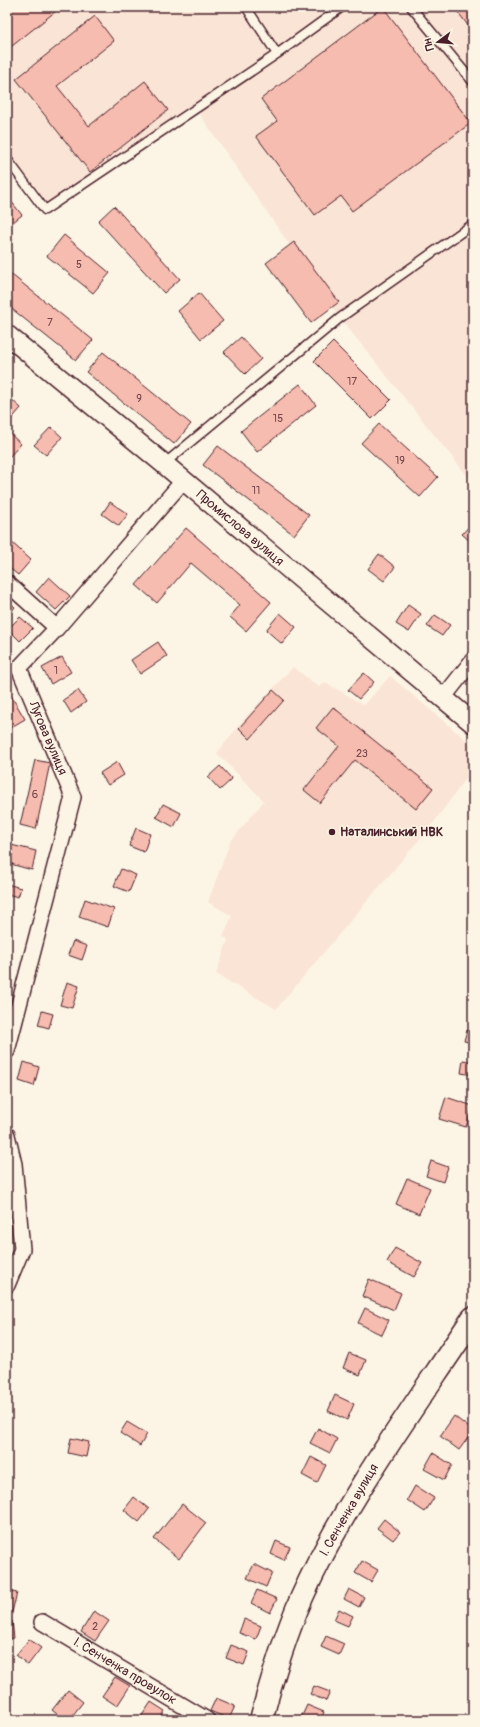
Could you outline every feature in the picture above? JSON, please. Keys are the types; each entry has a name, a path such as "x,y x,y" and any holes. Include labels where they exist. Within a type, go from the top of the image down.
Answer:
{"highway":[{"name":"І. Сенченка вулиця","path":"261,1720 268,1691 287,1638 302,1598 324,1552 378,1462 473,1318"}],"street":[{"name":"Промислова вулиця","path":"7,335 164,464 473,723"},
{"name":"Лугова вулиця","path":"7,1052 73,797 13,667 57,628 183,481"},
{"path":"7,583 57,628"},
{"path":"443,698 473,660"},
{"path":"7,1135 14,1164 22,1249 7,1285"},
{"name":"І. Сенченка провулок","path":"42,1622 207,1720"}],"lane":[{"path":"246,7 277,54"},
{"path":"7,160 45,210 277,54 342,7"},
{"path":"411,7 473,82"},
{"path":"164,464 340,318 473,224"}],"shaded area":[{"path":"7,7 473,7 473,483 340,318 196,109 45,210 7,159"},
{"name":"Наталинський НВК","path":"293,667 319,687 324,682 364,705 390,676 473,746 473,769 434,822 276,1009 216,974 228,940 223,936 232,916 208,902 230,842 264,801 217,753 245,718"}],"building":[{"path":"7,7 61,7 7,50"},
{"path":"383,7 471,123 352,211 341,196 315,215 256,136 277,121 261,99"},
{"path":"454,7 473,7 473,32"},
{"path":"95,16 114,41 57,86 89,126 145,81 168,110 90,172 16,79"},
{"path":"7,196 22,215 7,227"},
{"path":"114,206 180,279 164,293 98,221"},
{"path":"64,235 110,273 93,293 47,256"},
{"path":"294,242 339,302 311,323 266,263"},
{"path":"7,271 93,340 76,360 7,305"},
{"path":"199,293 223,321 201,339 178,311"},
{"path":"241,337 261,359 245,374 224,352"},
{"path":"333,342 391,400 372,419 314,361"},
{"path":"103,352 191,424 174,444 86,372"},
{"path":"300,384 316,405 257,452 241,431"},
{"path":"11,399 21,408 9,422 7,420 7,403"},
{"path":"379,424 438,477 420,497 361,443"},
{"path":"51,427 62,437 46,455 34,445"},
{"path":"7,431 21,444 9,457 7,455"},
{"path":"218,446 309,515 294,535 203,465"},
{"path":"110,502 128,514 119,526 102,514"},
{"path":"473,522 473,544 462,534"},
{"path":"186,528 271,602 246,631 230,617 240,605 191,563 157,603 136,585"},
{"path":"9,540 31,560 18,575 7,566 7,542"},
{"path":"379,554 395,567 384,581 368,569"},
{"path":"49,577 70,596 56,610 36,592"},
{"path":"7,600 15,607 7,617"},
{"path":"408,605 421,614 409,632 396,624"},
{"path":"280,613 296,627 282,644 266,630"},
{"path":"435,615 450,625 442,636 427,626"},
{"path":"20,617 33,628 20,641 8,629"},
{"path":"158,642 167,656 140,674 131,660"},
{"path":"62,657 71,672 51,684 42,668"},
{"path":"364,673 374,682 359,699 348,690"},
{"path":"78,690 86,702 71,713 63,700"},
{"path":"273,690 284,700 250,739 239,728"},
{"path":"10,694 25,719 8,729 7,696"},
{"path":"333,707 433,788 416,809 355,760 320,803 304,790 339,746 316,728"},
{"path":"7,758 10,759 7,776"},
{"path":"35,760 50,763 36,829 20,825"},
{"path":"117,762 124,775 108,785 100,773"},
{"path":"220,766 232,779 220,790 208,777"},
{"path":"163,804 181,813 174,827 156,817"},
{"path":"136,828 150,834 144,852 129,846"},
{"path":"7,844 36,851 32,870 7,863"},
{"path":"121,869 136,875 129,892 114,886"},
{"path":"7,884 21,888 18,897 7,894"},
{"path":"85,899 114,909 108,927 79,917"},
{"path":"7,920 11,922 7,934"},
{"path":"73,941 87,946 82,960 68,955"},
{"path":"67,982 79,986 72,1008 60,1005"},
{"path":"42,1011 53,1014 49,1028 38,1025"},
{"path":"467,1030 473,1032 473,1043 464,1041"},
{"path":"463,1060 473,1062 473,1075 461,1073"},
{"path":"24,1062 39,1067 34,1086 19,1081"},
{"path":"446,1097 473,1106 466,1127 439,1119"},
{"path":"431,1161 448,1167 443,1182 426,1176"},
{"path":"407,1178 430,1188 419,1214 396,1204"},
{"path":"395,1248 422,1263 414,1277 387,1262"},
{"path":"369,1279 401,1293 394,1310 362,1296"},
{"path":"365,1308 389,1320 382,1335 358,1323"},
{"path":"349,1353 366,1360 360,1375 343,1368"},
{"path":"473,1392 473,1402 468,1397"},
{"path":"335,1395 354,1404 347,1420 328,1411"},
{"path":"454,1416 473,1431 459,1450 440,1436"},
{"path":"127,1422 147,1434 140,1446 120,1433"},
{"path":"318,1428 337,1439 330,1453 310,1443"},
{"path":"71,1438 89,1442 86,1457 68,1453"},
{"path":"433,1453 452,1465 444,1480 424,1469"},
{"path":"311,1457 326,1465 317,1483 302,1475"},
{"path":"415,1486 434,1498 425,1512 407,1500"},
{"path":"134,1497 149,1509 139,1522 124,1510"},
{"path":"182,1504 206,1523 179,1559 154,1539"},
{"path":"384,1519 400,1532 393,1540 377,1528"},
{"path":"276,1541 290,1547 284,1560 271,1554"},
{"path":"362,1561 378,1570 371,1582 355,1573"},
{"path":"254,1564 272,1573 266,1587 247,1578"},
{"path":"349,1589 364,1597 359,1607 344,1599"},
{"path":"257,1590 277,1599 270,1613 251,1603"},
{"path":"7,1591 17,1593 12,1612 7,1611"},
{"path":"339,1609 353,1616 348,1626 334,1620"},
{"path":"94,1611 109,1621 95,1641 81,1632"},
{"path":"244,1619 261,1626 256,1639 239,1633"},
{"path":"12,1621 14,1638 7,1639 7,1622"},
{"path":"326,1636 344,1644 339,1655 321,1647"},
{"path":"29,1639 41,1648 28,1665 16,1655"},
{"path":"231,1645 249,1652 244,1665 226,1658"},
{"path":"115,1677 130,1686 117,1706 102,1696"},
{"path":"314,1686 330,1692 326,1701 310,1694"},
{"path":"68,1690 83,1702 69,1720 64,1720 52,1710"},
{"path":"216,1698 235,1706 229,1719 210,1711"},
{"path":"151,1702 165,1711 159,1720 139,1720"},
{"path":"307,1705 324,1712 321,1720 305,1720 301,1718"}],"place":[{"name":"Наталинський НВК","path":"332,832"}]}
